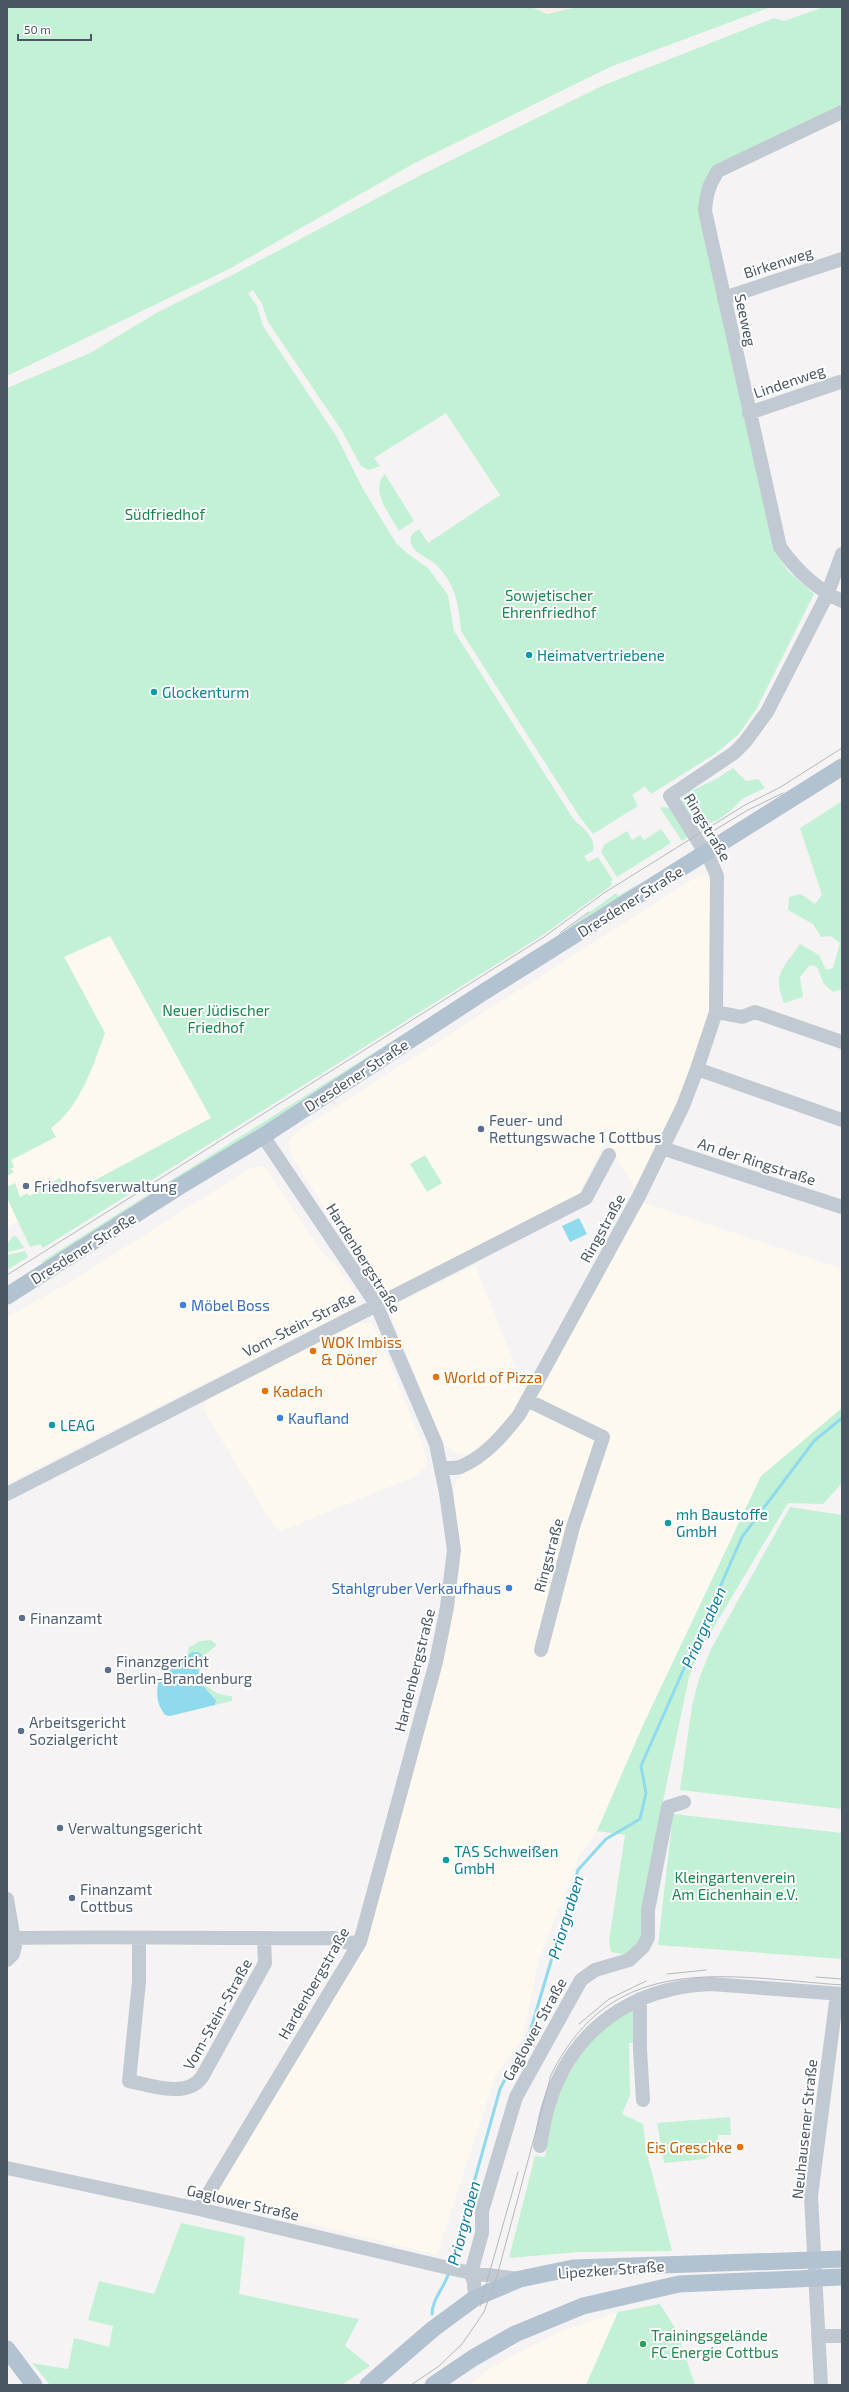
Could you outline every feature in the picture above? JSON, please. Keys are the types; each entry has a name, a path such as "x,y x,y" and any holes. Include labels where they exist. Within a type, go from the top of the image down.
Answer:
{"main road":[{"name":"Dresdener Straße","path":"7,1296 180,1186 263,1136 482,993 842,767"},
{"name":"Lipezker Straße","path":"433,2385 473,2358 515,2334 583,2306 679,2284 815,2269 842,2259"},
{"name":"Lipezker Straße","path":"368,2385 433,2329 475,2298 520,2279 573,2268 815,2269 842,2277"},
{"path":"7,2349 34,2385"}],"street":[{"name":"Seeweg","path":"842,112 718,171 710,182 706,194 705,211 780,546 792,564 827,594 842,601"},
{"name":"Birkenweg","path":"724,298 842,259"},
{"name":"Lindenweg","path":"749,412 840,382"},
{"name":"Ringstraße","path":"442,1473 470,1461 493,1444 519,1415 639,1196 697,1068 716,1012 717,876 706,853 670,796 722,762 745,742 767,712 827,594 842,554"},
{"path":"716,1012 742,1017 755,1012 842,1042"},
{"path":"697,1068 842,1120"},
{"name":"Hardenbergstraße","path":"199,2209 360,1942 436,1662 448,1607 454,1550 436,1444 388,1328 376,1304 263,1136"},
{"name":"An der Ringstraße","path":"662,1148 842,1207"},
{"name":"Vom-Stein-Straße","path":"7,1494 376,1304 586,1198 609,1155"},
{"name":"Ringstraße","path":"527,1400 603,1437 573,1527 541,1650"},
{"name":"Gaglower Straße","path":"466,2272 482,2233 482,2211 516,2097 581,1980 595,1970 629,1960 643,1947 648,1936 648,1910 668,1807 684,1802"},
{"path":"7,1898 15,1938 13,1954 7,1960"},
{"name":"Vom-Stein-Straße","path":"15,1938 110,1936 139,1938 334,1938 348,1943 360,1942"},
{"name":"Vom-Stein-Straße","path":"139,1938 139,1982 129,2081 164,2088 190,2087 197,2084 202,2077 265,1963 264,1938"},
{"path":"540,2146 548,2105 571,2057 587,2035 612,2014 640,1999 681,1988 711,1984 839,1994"},
{"name":"Neuhausener Straße","path":"821,2385 811,2196 812,2180 839,1994"},
{"path":"640,1999 640,2050 643,2100"},
{"name":"Gaglower Straße","path":"7,2168 199,2209 466,2272 520,2279"},
{"name":"Gaglower Straße","path":"466,2272 474,2283 475,2298"},
{"path":"818,2336 842,2336"}],"shaded area":[{"path":"701,874 713,881 711,1010 693,1068 636,1191 606,1139 578,1196 386,1292 376,1288 292,1157 289,1142 295,1133"},
{"path":"110,936 211,1118 7,1227 7,1160 58,1123 87,1082 105,1033 64,956"},
{"path":"260,1166 267,1169 323,1253 336,1265 357,1297 348,1311 7,1483 7,1317 67,1284 250,1168"},
{"path":"641,1202 842,1269 842,1408 761,1476 644,1723 597,1831 580,1854 539,1960 522,2039 495,2077 437,2255 222,2202 216,2189 361,1947 439,1665 453,1497 456,1481 500,1443"},
{"path":"475,1265 526,1393 504,1426 468,1455 452,1452 441,1440 391,1315 395,1304"},
{"path":"357,1323 372,1323 378,1334 422,1444 427,1459 425,1468 414,1477 281,1531 274,1527 203,1409 209,1397"},
{"path":"618,2312 586,2385 468,2385 492,2367 559,2332"}],"green space":[{"path":"7,7 532,7 547,14 577,7 771,7 610,67 413,164 229,269 7,376"},
{"path":"824,7 842,7 842,105 715,167 702,192 775,551 788,571 814,594 757,708 738,735 715,754 651,794 645,786 632,795 638,806 593,834 579,816 461,631 455,594 447,578 434,563 417,552 411,544 412,534 419,529 428,543 500,495 446,413 374,458 380,466 369,470 361,466 342,431 268,322 262,304 253,290 248,293 257,306 263,326 338,439 363,489 396,543 408,554 428,568 448,595 454,631 574,820 585,829 591,838 594,846 593,851 584,856 588,862 598,857 613,880 610,882 612,885 543,935 43,1248 40,1244 30,1247 7,1198 7,1187 15,1183 20,1197 28,1193 29,1196 39,1191 31,1175 39,1189 60,1178 69,1194 211,1118 110,936 64,957 105,1033 90,1072 78,1097 70,1109 51,1128 56,1137 11,1160 14,1167 11,1169 14,1172 7,1176 7,388 90,353 158,312 238,272 421,175 604,85 774,18 784,21"},
{"path":"385,474 414,521 399,531 386,510 380,494 379,487"},
{"path":"733,768 746,781 758,779 765,788 742,799 718,820 699,827 689,818 680,804 683,795 718,778"},
{"path":"841,802 842,989 833,992 824,984 817,967 810,965 800,977 803,997 784,1003 779,984 780,977 785,965 800,944 819,955 826,970 833,968 840,943 831,936 821,937 813,924 788,910 789,897 801,894 815,904 822,895 800,828"},
{"path":"660,808 670,808 690,836 682,841"},
{"path":"661,829 671,843 617,877 601,852 604,845 627,831 632,840 640,835 644,840"},
{"path":"638,884 612,906 45,1263 41,1262 548,943 616,893 618,896"},
{"path":"425,1155 442,1183 427,1192 410,1164"},
{"path":"13,1236 17,1237 24,1248 7,1252 7,1244"},
{"path":"25,1251 28,1257 7,1270 7,1255"},
{"path":"842,1408 842,1483 823,1504 788,1503 700,1650 689,1677 662,1806 642,1936 639,1946 628,1955 611,1952 609,1941 625,1835 597,1831 644,1723 761,1476"},
{"path":"790,1507 842,1515 842,1809 680,1790 692,1706 699,1679 711,1649"},
{"path":"211,1640 217,1645 205,1656 201,1664 201,1678 210,1689 217,1693 232,1696 232,1701 215,1705 216,1700 200,1680 199,1670 202,1655 187,1656 189,1647 200,1641"},
{"name":"Kleingartenverein Am Eichenhain e.V.","path":"673,1814 842,1833 842,1959 658,1945"},
{"path":"633,2006 635,2043 629,2043 630,2095 622,2114 643,2124 646,2150 672,2251 579,2252 509,2258 535,2156 545,2157 554,2107 566,2079 590,2038"},
{"path":"730,2117 731,2135 718,2135 717,2151 705,2159 664,2163 657,2123"},
{"path":"181,2223 245,2237 239,2294 359,2319 345,2346 370,2366 342,2385 50,2385 32,2363 68,2369 74,2338 109,2347 113,2326 88,2320 99,2281 154,2294"},
{"name":"Trainingsgelände FC Energie Cottbus","path":"660,2304 677,2331 695,2385 586,2385 618,2312"}],"sand":[{"path":"532,7 577,7 547,14"}],"water":[{"path":"579,1218 587,1234 570,1242 562,1226"},
{"path":"192,1652 198,1652 202,1655 199,1670 200,1680 216,1700 215,1705 170,1716 165,1715 158,1702 157,1689 159,1679"}],"waterway":[{"name":"Priorgraben","path":"451,2265 500,2089 530,2032 578,1870 606,1839 640,1819 646,1793 641,1766 742,1537 814,1441 842,1418"},
{"name":"Priorgraben","path":"432,2314 436,2298 445,2283 449,2272"}],"tram line":[{"path":"7,1275 544,937 604,893 745,805 779,788 842,748"},
{"path":"713,831 748,810 783,793"},
{"path":"560,933 589,912"},
{"path":"667,1974 706,1970"},
{"path":"411,2385 439,2366 462,2344 484,2312 497,2276 551,2075 577,2035 606,2007 640,1989 677,1980 716,1977 757,1978 842,1985"},
{"path":"816,1977 842,1979"},
{"path":"579,2024 609,1999 646,1981"},
{"path":"480,2306 518,2172"}],"place":[{"name":"Heimatvertriebene","path":"529,655"},
{"name":"Glockenturm","path":"154,692"},
{"name":"Feuer- und Rettungswache 1 Cottbus","path":"481,1129"},
{"name":"Friedhofsverwaltung","path":"26,1186"},
{"name":"Möbel Boss","path":"183,1305"},
{"name":"WOK Imbiss & Döner","path":"313,1351"},
{"name":"World of Pizza","path":"436,1377"},
{"name":"Kadach","path":"265,1391"},
{"name":"Kaufland","path":"280,1418"},
{"name":"LEAG","path":"52,1425"},
{"name":"mh Baustoffe GmbH","path":"668,1523"},
{"name":"Stahlgruber Verkaufhaus","path":"509,1588"},
{"name":"Finanzamt","path":"22,1618"},
{"name":"Finanzgericht Berlin-Brandenburg","path":"108,1670"},
{"name":"Arbeitsgericht Sozialgericht","path":"21,1731"},
{"name":"Verwaltungsgericht","path":"60,1828"},
{"name":"TAS Schweißen GmbH","path":"446,1860"},
{"name":"Finanzamt Cottbus","path":"72,1898"},
{"name":"Eis Greschke","path":"740,2147"},
{"name":"Trainingsgelände FC Energie Cottbus","path":"643,2344"}],"park label":[{"name":"Südfriedhof","path":"165,514"},
{"name":"Sowjetischer Ehrenfriedhof","path":"549,604"},
{"name":"Neuer Jüdischer Friedhof","path":"216,1018"}]}
